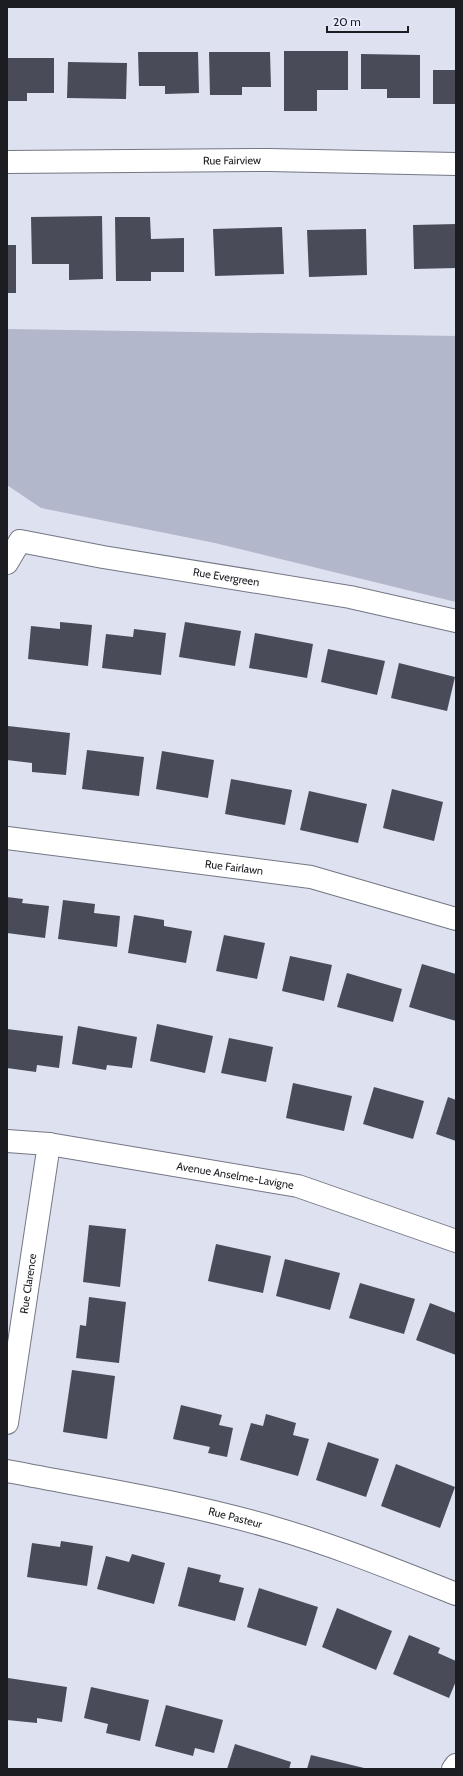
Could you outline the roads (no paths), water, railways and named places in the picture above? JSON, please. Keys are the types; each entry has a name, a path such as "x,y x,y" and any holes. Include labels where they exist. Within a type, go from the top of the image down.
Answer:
{"street":[{"name":"Rue Fairview","path":"7,162 269,160 456,164"},
{"name":"Rue Evergreen","path":"7,563 20,541 103,557 350,597 456,621"},
{"name":"Rue Fairlawn","path":"7,838 311,877 456,919"},
{"name":"Avenue Anselme-Lavigne","path":"7,1140 49,1144 298,1186 456,1241"},
{"name":"Rue Clarence","path":"7,1423 49,1144"},
{"name":"Rue Pasteur","path":"7,1471 165,1501 271,1527 373,1561 456,1594"},
{"path":"454,1769 456,1765"}]}
